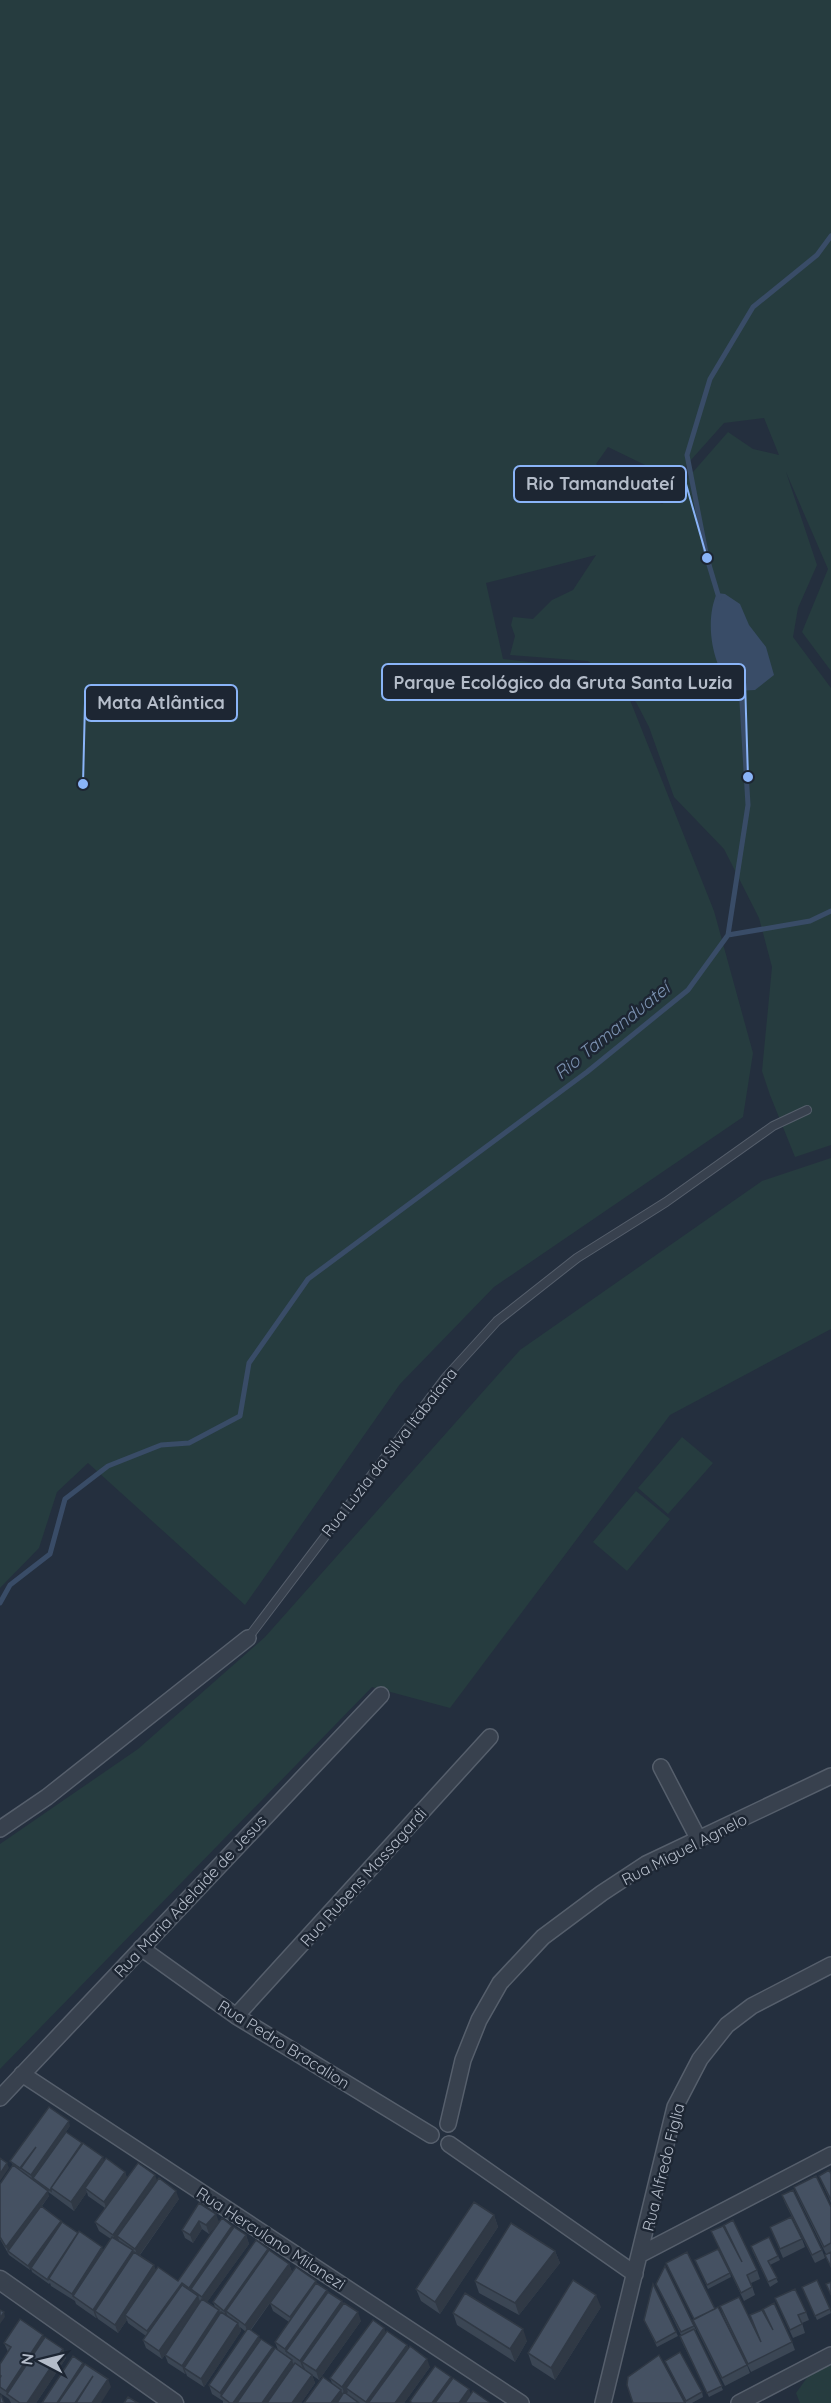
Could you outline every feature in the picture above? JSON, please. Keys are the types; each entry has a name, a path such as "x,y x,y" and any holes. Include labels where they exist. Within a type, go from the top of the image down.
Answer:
{"street":[{"name":"Rua Luzia da Silva Itabaiana","path":"0,1829 64,1784 248,1638"},
{"name":"Rua Maria Adelaide de Jesus","path":"0,2098 381,1695"},
{"name":"Rua Rubens Massagardi","path":"236,2016 490,1737"},
{"path":"661,1767 699,1840"},
{"name":"Rua Miguel Agnelo","path":"448,2124 463,2060 479,2020 500,1983 543,1937 646,1864 831,1776"},
{"name":"Rua Pedro Bracalion","path":"141,1948 236,2016 432,2135"},
{"name":"Rua Alfredo Figlia","path":"606,2399 675,2107 700,2059 727,2025 752,2006 831,1965"},
{"name":"Rua Herculano Milanezi","path":"22,2074 521,2403"},
{"path":"449,2144 454,2134 448,2124 436,2125 432,2135 437,2144 449,2144 634,2274"},
{"path":"641,2254 831,2155"},
{"path":"0,2280 174,2403"},
{"path":"739,2403 831,2355"}],"lane":[{"name":"Rua Luzia da Silva Itabaiana","path":"248,1638 439,1386 496,1321 577,1258 666,1202 773,1126 807,1110"}],"green space":[{"path":"0,0 831,0 831,671 802,632 828,569 786,472 817,565 798,608 793,637 831,688 831,1145 795,1157 762,1071 772,967 759,918 724,849 674,797 649,727 636,702 588,661 510,655 515,636 511,625 513,617 533,619 552,600 573,590 596,555 486,583 503,659 578,668 630,700 714,911 753,1053 743,1117 494,1287 400,1384 245,1605 88,1463 57,1492 39,1548 0,1588","holes":["764,418 779,455 753,449 728,432 672,496 662,504 624,487 596,464 608,447 674,479 724,423"]},
{"path":"831,1158 831,1329 670,1415 450,1708 372,1687 0,2069 0,1844 138,1749 265,1637 520,1350 762,1181"},
{"path":"682,1437 713,1463 668,1514 638,1488"},
{"path":"636,1491 670,1519 627,1571 593,1542"},
{"path":"831,2362 831,2403 800,2403 796,2393 811,2372"}],"water":[{"path":"717,593 725,594 740,604 749,625 766,647 774,675 755,690 735,691 727,682 716,658 712,645 711,617"}],"building":[{"path":"49,2107 69,2121 31,2175 21,2168 36,2147 20,2168 10,2161"},
{"path":"66,2132 82,2143 51,2191 33,2178"},
{"path":"83,2143 103,2157 71,2202 51,2188"},
{"path":"0,2158 7,2163 0,2174"},
{"path":"106,2158 125,2172 104,2202 85,2188"},
{"path":"138,2163 155,2175 113,2235 95,2222"},
{"path":"13,2165 48,2191 6,2247 0,2237 0,2184"},
{"path":"829,2170 831,2174 831,2200 819,2176"},
{"path":"816,2176 831,2207 831,2243 824,2247 794,2187"},
{"path":"159,2178 176,2191 135,2249 117,2236"},
{"path":"793,2190 822,2250 812,2255 782,2195"},
{"path":"474,2202 494,2215 435,2302 416,2289"},
{"path":"199,2203 216,2214 206,2225 199,2221 190,2235 182,2230"},
{"path":"41,2206 61,2221 28,2266 8,2251"},
{"path":"791,2217 802,2239 780,2249 770,2227"},
{"path":"222,2218 232,2226 189,2288 182,2283 147,2331 125,2315 158,2267 178,2281"},
{"path":"733,2220 757,2270 747,2275 752,2287 741,2293 711,2231 723,2226 742,2262 724,2225"},
{"path":"62,2222 78,2233 48,2280 31,2268"},
{"path":"511,2223 555,2251 515,2303 475,2281"},
{"path":"234,2227 246,2235 202,2297 191,2289"},
{"path":"79,2231 102,2247 72,2294 48,2278"},
{"path":"112,2237 133,2250 93,2310 73,2296"},
{"path":"769,2237 778,2256 768,2261 777,2278 768,2282 751,2246"},
{"path":"256,2240 268,2249 224,2311 213,2302"},
{"path":"718,2249 730,2273 707,2285 695,2260"},
{"path":"269,2250 289,2264 245,2325 226,2311"},
{"path":"134,2252 154,2265 115,2325 95,2311"},
{"path":"687,2252 715,2309 694,2319 666,2263"},
{"path":"831,2252 831,2267 825,2255"},
{"path":"665,2266 694,2326 681,2332 656,2284"},
{"path":"296,2267 316,2281 290,2317 270,2303"},
{"path":"573,2280 596,2295 551,2368 528,2353"},
{"path":"817,2280 830,2309 815,2316 802,2287"},
{"path":"831,2282 831,2295 826,2284"},
{"path":"316,2283 327,2290 285,2349 275,2342"},
{"path":"653,2284 676,2332 656,2343 644,2320"},
{"path":"182,2285 198,2296 159,2351 143,2340"},
{"path":"795,2289 806,2312 798,2315 802,2324 790,2330 775,2298"},
{"path":"328,2292 342,2301 300,2361 286,2351"},
{"path":"465,2293 523,2329 510,2349 453,2313"},
{"path":"739,2297 761,2342 750,2315 762,2310 773,2330 763,2309 774,2303 792,2342 748,2364 720,2306"},
{"path":"202,2299 219,2310 182,2366 165,2355"},
{"path":"344,2303 358,2312 316,2371 302,2362"},
{"path":"718,2307 747,2365 722,2378 693,2320"},
{"path":"221,2312 238,2323 201,2379 184,2368"},
{"path":"20,2319 43,2335 6,2391 0,2387 0,2364 11,2347 4,2343"},
{"path":"373,2320 384,2328 342,2387 330,2378"},
{"path":"248,2328 259,2336 220,2393 209,2385"},
{"path":"694,2329 722,2386 707,2393 680,2336"},
{"path":"387,2331 407,2345 366,2402 346,2388"},
{"path":"45,2337 63,2349 27,2403 20,2403 7,2394"},
{"path":"261,2339 273,2347 233,2403 230,2403 221,2396"},
{"path":"410,2346 427,2359 395,2403 369,2403 369,2402"},
{"path":"275,2348 292,2360 262,2403 237,2403"},
{"path":"680,2352 702,2392 686,2401 665,2361"},
{"path":"659,2355 685,2403 633,2403 627,2385 628,2377"},
{"path":"73,2356 83,2363 57,2403 42,2403"},
{"path":"295,2363 312,2375 292,2403 267,2403"},
{"path":"85,2364 108,2379 92,2403 76,2403 93,2376 75,2403 58,2403"},
{"path":"435,2366 451,2377 432,2403 412,2403 410,2401"},
{"path":"323,2377 341,2390 331,2403 304,2403"},
{"path":"453,2378 469,2389 459,2403 435,2403"},
{"path":"473,2391 489,2402 465,2403"},
{"path":"344,2392 359,2403 337,2403"},
{"path":"128,2397 138,2403 124,2403"}],"waterway":[{"name":"Rio Tamanduateí","path":"719,598 707,558 687,455 710,379 753,307 817,255 831,236"},
{"name":"Rio Tamanduateí","path":"0,1603 10,1585 50,1554 65,1499 108,1466 161,1445 189,1443 240,1416 249,1363 308,1279 587,1072 688,990 728,935 748,805 741,685"},
{"path":"728,935 810,921 831,911"}],"place":[{"name":"Rio Tamanduateí","path":"707,558"},
{"name":"Parque Ecológico da Gruta Santa Luzia","path":"748,777"},
{"name":"Mata Atlântica","path":"83,784"}]}
